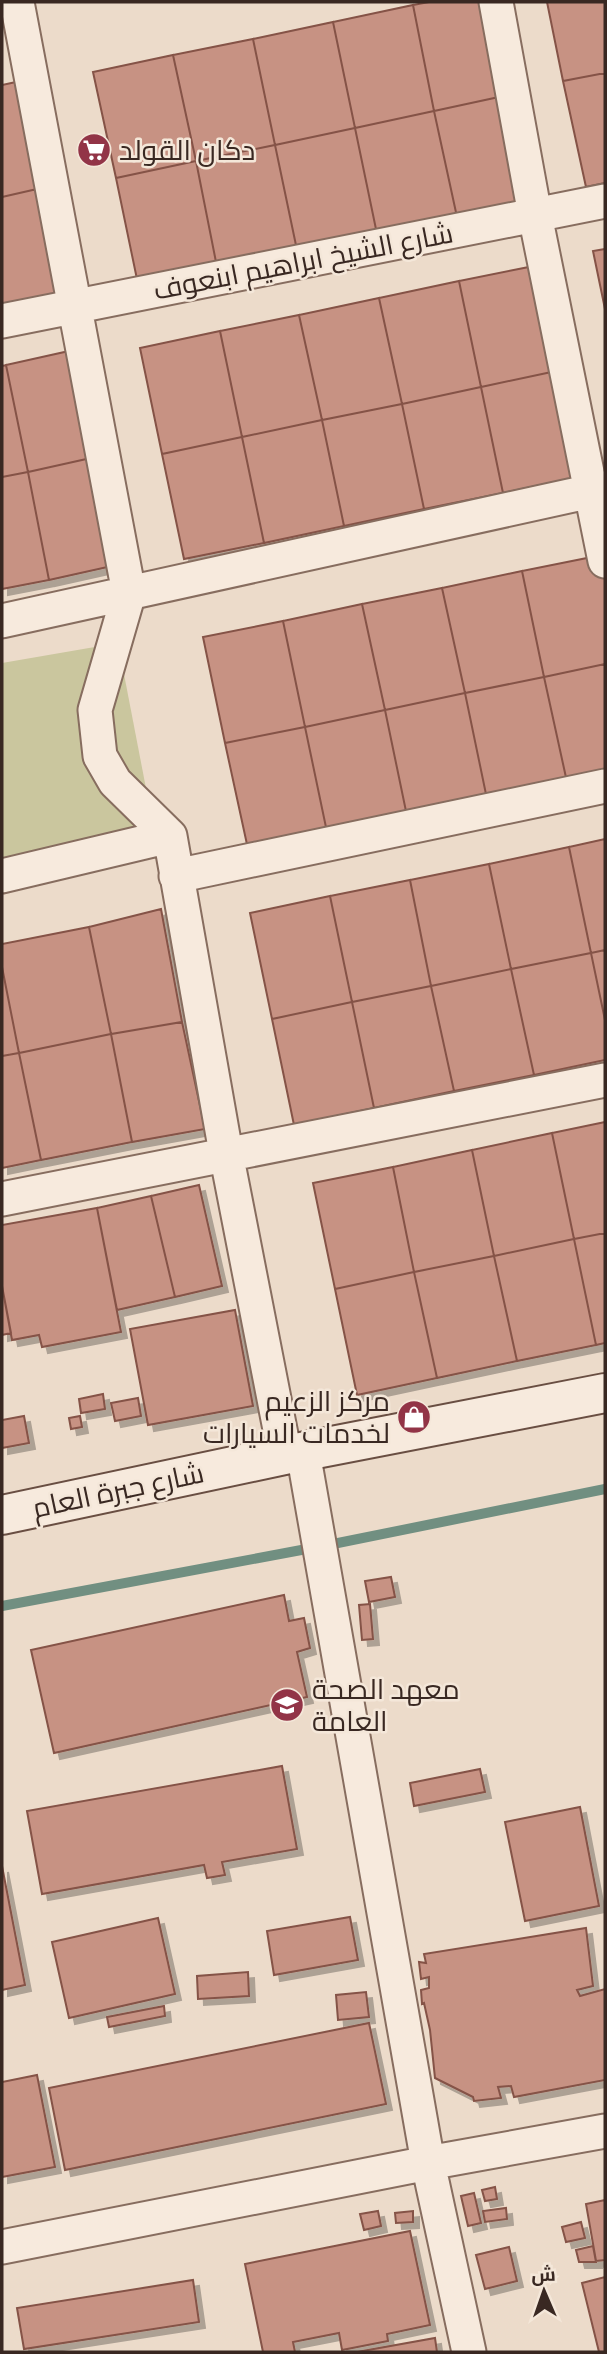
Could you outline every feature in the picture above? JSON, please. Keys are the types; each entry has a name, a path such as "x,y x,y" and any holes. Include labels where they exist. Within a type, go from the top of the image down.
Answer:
{"main road":[{"name":"شارع جبرة العام","path":"2,1514 605,1393"}],"street":[{"path":"17,2 129,593 95,710 100,756 115,782 170,836 226,1153 294,1454 428,2163 469,2352"},
{"path":"496,2 536,215 598,490 605,561"},
{"name":"شارع الشيخ ابراهيم ابنعوف","path":"2,321 605,201"},
{"path":"2,621 598,490"},
{"path":"176,876 605,786"},
{"path":"2,876 170,836"},
{"path":"2,1199 605,1080"},
{"path":"2,2247 605,2131"}],"shaded area":[{"path":"118,643 155,835 2,866 2,663"}],"building":[{"path":"429,2 479,2 499,97 434,111 413,5"},
{"path":"547,2 605,2 605,73 563,81"},
{"path":"413,5 434,111 355,128 333,22"},
{"path":"333,22 355,128 275,145 253,39"},
{"path":"253,39 275,145 196,161 173,55"},
{"path":"173,55 196,161 116,178 93,72"},
{"path":"605,73 605,183 586,187 563,81"},
{"path":"16,82 37,189 2,197 2,85"},
{"path":"499,97 521,203 457,217 434,111"},
{"path":"434,111 457,217 377,234 355,128"},
{"path":"355,128 377,234 297,250 275,145"},
{"path":"275,145 297,250 217,267 196,161"},
{"path":"196,161 217,267 138,284 116,178"},
{"path":"37,189 59,297 2,309 2,197"},
{"path":"605,249 605,309 593,251"},
{"path":"539,265 561,370 481,387 459,281"},
{"path":"459,281 481,387 402,404 379,298"},
{"path":"379,298 402,404 322,420 299,315"},
{"path":"299,315 322,420 242,437 220,331"},
{"path":"220,331 242,437 162,454 140,348"},
{"path":"69,351 91,458 28,472 6,365"},
{"path":"6,365 28,472 2,477 2,366"},
{"path":"561,370 583,476 503,493 481,387"},
{"path":"481,387 503,493 424,509 402,404"},
{"path":"402,404 424,509 344,526 322,420"},
{"path":"322,420 344,526 264,543 242,437"},
{"path":"242,437 264,543 184,559 162,454"},
{"path":"91,458 112,566 49,580 28,472"},
{"path":"28,472 49,580 2,589 2,477"},
{"path":"602,555 605,571 605,664 544,677 522,571"},
{"path":"522,571 544,677 465,693 442,588"},
{"path":"442,588 465,693 385,710 362,604"},
{"path":"362,604 385,710 305,727 283,621"},
{"path":"283,621 305,727 225,743 203,637"},
{"path":"605,664 605,775 567,782 544,677"},
{"path":"544,677 567,782 487,799 465,693"},
{"path":"465,693 487,799 407,816 385,710"},
{"path":"385,710 407,816 327,832 305,727"},
{"path":"305,727 327,832 248,849 225,743"},
{"path":"605,839 605,950 591,953 569,847"},
{"path":"569,847 591,953 511,969 489,864"},
{"path":"489,864 511,969 431,986 410,880"},
{"path":"410,880 431,986 352,1002 330,896"},
{"path":"330,896 352,1002 272,1019 250,913"},
{"path":"161,909 182,1022 111,1034 89,927"},
{"path":"89,927 111,1034 19,1053 2,967 2,944"},
{"path":"605,950 605,1020 591,953"},
{"path":"591,953 605,1020 605,1060 534,1075 511,969"},
{"path":"2,967 19,1053 2,1056"},
{"path":"511,969 534,1075 454,1091 431,986"},
{"path":"431,986 454,1091 374,1108 352,1002"},
{"path":"352,1002 374,1108 294,1125 272,1019"},
{"path":"182,1022 205,1129 132,1142 111,1034"},
{"path":"111,1034 132,1142 41,1160 19,1053"},
{"path":"19,1053 41,1160 2,1168 2,1056"},
{"path":"605,1122 605,1233 574,1239 552,1133"},
{"path":"552,1133 574,1239 494,1256 472,1150"},
{"path":"472,1150 494,1256 414,1272 393,1167"},
{"path":"393,1167 414,1272 335,1289 313,1183"},
{"path":"199,1185 222,1286 175,1297 151,1196"},
{"path":"151,1196 175,1297 117,1310 97,1208"},
{"path":"97,1208 121,1332 42,1347 39,1335 12,1340 2,1286 2,1225"},
{"path":"605,1233 605,1343 596,1345 574,1239"},
{"path":"574,1239 596,1345 517,1361 494,1256"},
{"path":"494,1256 517,1361 437,1378 414,1272"},
{"path":"414,1272 437,1378 357,1395 335,1289"},
{"path":"2,1286 11,1333 2,1335"},
{"path":"235,1310 253,1406 148,1425 130,1329"},
{"path":"103,1394 105,1409 81,1413 79,1399"},
{"path":"138,1398 141,1416 115,1421 111,1403"},
{"path":"24,1416 29,1443 2,1448 2,1420"},
{"path":"80,1416 82,1427 71,1429 69,1418"},
{"path":"391,1577 395,1597 369,1602 365,1581"},
{"path":"284,1595 289,1621 304,1618 310,1648 297,1652 307,1697 54,1753 31,1650"},
{"path":"370,1604 373,1639 362,1640 359,1605"},
{"path":"282,1766 297,1849 222,1862 225,1875 207,1878 204,1865 42,1894 27,1811"},
{"path":"480,1769 485,1792 414,1806 410,1783"},
{"path":"580,1807 599,1906 525,1921 505,1822"},
{"path":"2,1866 25,1985 2,1990"},
{"path":"350,1917 358,1960 274,1975 267,1931"},
{"path":"158,1918 175,1994 69,2018 52,1942"},
{"path":"586,1928 593,1986 577,1990 580,1996 605,1989 605,2080 514,2097 511,2086 498,2087 501,2098 474,2101 473,2097 435,2078 430,2030 424,2003 422,2004 421,1990 429,1988 429,1977 421,1979 419,1962 426,1963 424,1954"},
{"path":"248,1972 249,1996 198,1999 197,1976"},
{"path":"366,1992 369,2017 338,2020 336,1995"},
{"path":"164,2006 165,2016 109,2027 107,2017"},
{"path":"369,2023 386,2104 65,2170 49,2088"},
{"path":"37,2075 55,2167 2,2177 2,2082"},
{"path":"495,2187 497,2199 485,2201 482,2190"},
{"path":"474,2193 481,2223 468,2226 461,2196"},
{"path":"605,2200 605,2260 596,2261 586,2204"},
{"path":"506,2208 507,2219 485,2222 483,2211"},
{"path":"378,2211 381,2226 364,2230 360,2214"},
{"path":"413,2211 413,2222 396,2223 395,2213"},
{"path":"581,2222 585,2238 566,2242 562,2227"},
{"path":"410,2231 430,2325 387,2334 388,2341 342,2350 339,2333 293,2342 295,2352 263,2352 245,2264"},
{"path":"593,2246 596,2262 579,2262 576,2250"},
{"path":"509,2247 517,2281 485,2289 476,2255"},
{"path":"605,2277 605,2352 599,2352 582,2283"},
{"path":"193,2280 199,2322 24,2349 17,2308"},
{"path":"435,2338 437,2352 357,2352"}],"waterway":[{"path":"2,1606 328,1545 605,1489"}],"place":[{"name":"دكان القولد","path":"94,150"},
{"name":"مركز الزعيم لخدمات السيارات","path":"414,1417"},
{"name":"معهد الصحة العامة","path":"287,1705"}]}
